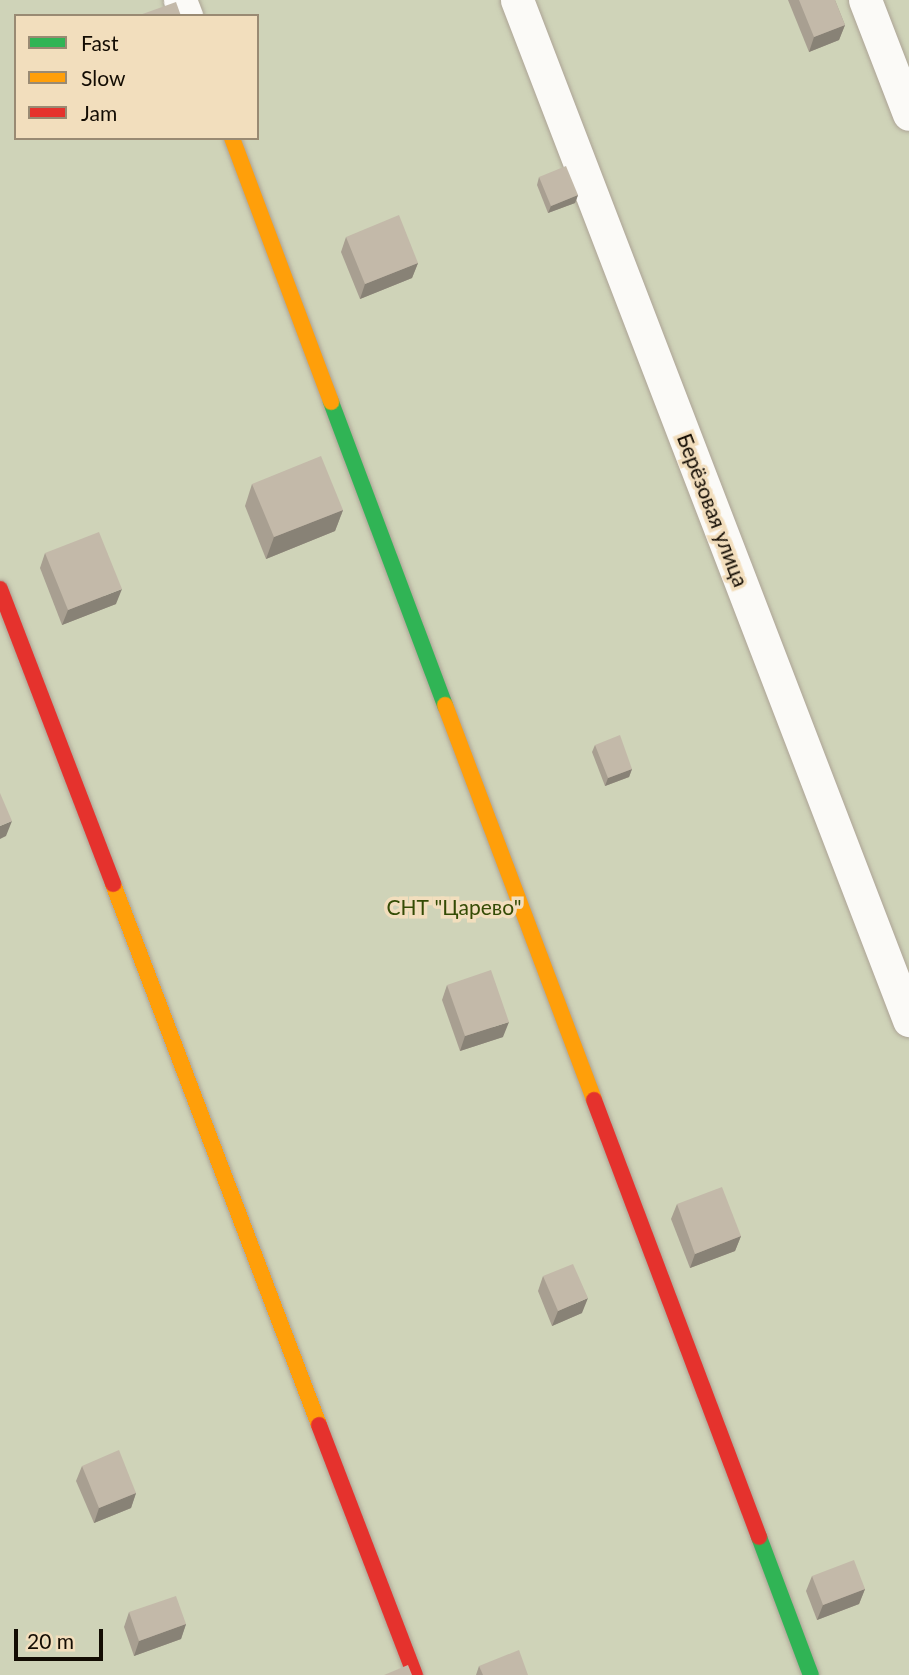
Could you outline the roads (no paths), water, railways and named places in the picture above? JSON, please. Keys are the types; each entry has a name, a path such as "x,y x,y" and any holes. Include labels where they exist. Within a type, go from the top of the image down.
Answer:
{"street":[{"name":"Берёзовая улица","path":"517,0 909,1020"},
{"path":"865,0 909,114"},
{"path":"233,140 811,1675"},
{"path":"0,589 415,1675"}],"park label":[{"name":"СНТ \"Царево\"","path":"454,907"}]}
